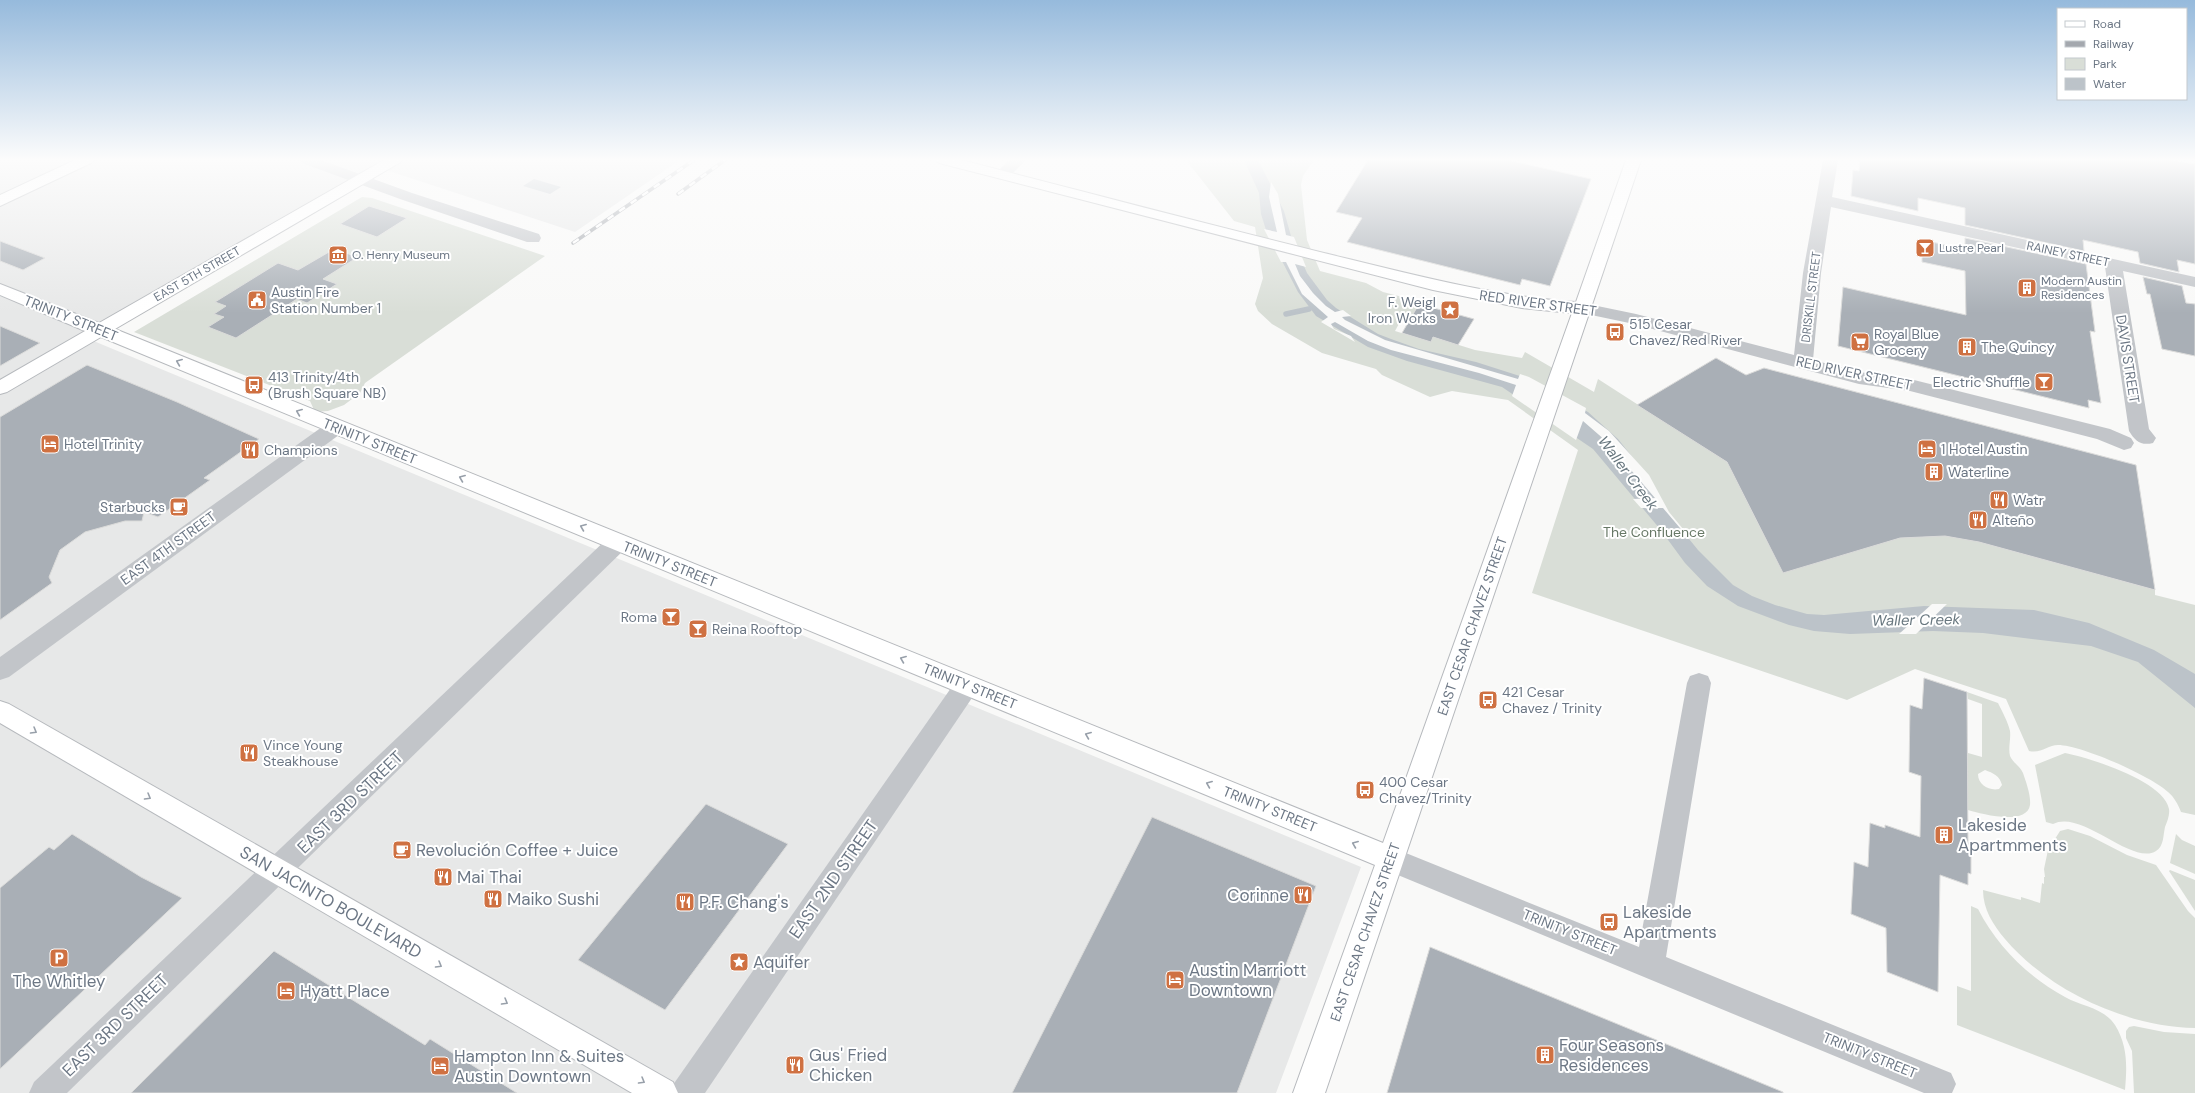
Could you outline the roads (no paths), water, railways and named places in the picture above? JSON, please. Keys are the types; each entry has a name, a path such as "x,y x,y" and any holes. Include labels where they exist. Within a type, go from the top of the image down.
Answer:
{"main road":[{"name":"EAST 5TH STREET","path":"0,388 305,211"},
{"name":"RED RIVER STREET","path":"1141,211 1462,292 1546,307 1583,308"},
{"name":"EAST CESAR CHAVEZ STREET","path":"1309,1093 1616,211"},
{"name":"TRINITY STREET","path":"0,289 1391,859"},
{"name":"SAN JACINTO BOULEVARD","path":"0,711 662,1093"}],"street":[{"path":"451,211 533,238"},
{"name":"DRISKILL STREET","path":"1803,363 1812,273 1822,211"},
{"name":"RAINEY STREET","path":"1874,211 2195,282"},
{"name":"DAVIS STREET","path":"2113,264 2127,344 2129,437"},
{"name":"RED RIVER STREET","path":"1583,308 1636,320 1859,378 1910,385 2129,437"},
{"name":"EAST 4TH STREET","path":"0,670 336,426"},
{"name":"EAST 3RD STREET","path":"45,1093 618,542"},
{"path":"1650,965 1699,683"},
{"name":"EAST 2ND STREET","path":"686,1093 967,685"},
{"name":"TRINITY STREET","path":"1391,859 1940,1084"}],"water":[{"name":"Waller Creek","path":"1261,211 1284,211 1291,236 1307,273 1327,300 1336,308 1378,334 1419,349 1476,362 1529,379 1588,412 1618,439 1649,478 1668,513 1698,550 1733,585 1752,596 1775,605 1807,614 1824,615 1924,606 2034,610 2089,623 2154,650 2195,674 2195,708 2138,662 2091,646 1983,633 1933,631 1850,634 1814,631 1789,625 1738,606 1707,586 1685,563 1660,529 1593,449 1502,387 1407,361 1368,347 1316,316 1298,292 1266,230"}],"waterway":[{"path":"1286,314 1309,309"}],"railway":[{"path":"573,243 620,211"}],"place":[{"name":"Lustre Pearl","path":"1925,248"},
{"name":"O. Henry Museum","path":"338,255"},
{"name":"Modern Austin Residences","path":"2027,288"},
{"name":"Austin Fire Station Number 1","path":"257,300"},
{"name":"F. Weigl Iron Works","path":"1450,310"},
{"name":"515 Cesar Chavez/Red River","path":"1615,332"},
{"name":"Royal Blue Grocery","path":"1860,342"},
{"name":"The Quincy","path":"1967,347"},
{"name":"Electric Shuffle","path":"2044,382"},
{"name":"413 Trinity/4th (Brush Square NB)","path":"254,385"},
{"name":"Hotel Trinity","path":"50,444"},
{"name":"1 Hotel Austin","path":"1927,449"},
{"name":"Champions","path":"250,450"},
{"name":"Waterline","path":"1934,472"},
{"name":"Watr","path":"1999,500"},
{"name":"Starbucks","path":"179,507"},
{"name":"Alteño","path":"1978,520"},
{"name":"Roma","path":"671,617"},
{"name":"Reina Rooftop","path":"698,629"},
{"name":"421 Cesar Chavez / Trinity","path":"1488,700"},
{"name":"Vince Young Steakhouse","path":"249,753"},
{"name":"400 Cesar Chavez/Trinity","path":"1365,790"},
{"name":"Lakeside Apartmments","path":"1944,835"},
{"name":"Revolución Coffee + Juice","path":"402,850"},
{"name":"Mai Thai","path":"443,877"},
{"name":"Corinne","path":"1303,895"},
{"name":"Maiko Sushi","path":"493,899"},
{"name":"P.F. Chang's","path":"685,902"},
{"name":"Lakeside Apartments","path":"1609,922"},
{"name":"The Whitley","path":"59,958"},
{"name":"Aquifer","path":"739,962"},
{"name":"Austin Marriott Downtown","path":"1175,980"},
{"name":"Hyatt Place","path":"286,991"},
{"name":"Four Seasons Residences","path":"1545,1055"},
{"name":"Gus' Fried Chicken","path":"795,1065"},
{"name":"Hampton Inn & Suites Austin Downtown","path":"440,1066"}],"park label":[{"name":"The Confluence","path":"1654,532"}]}
